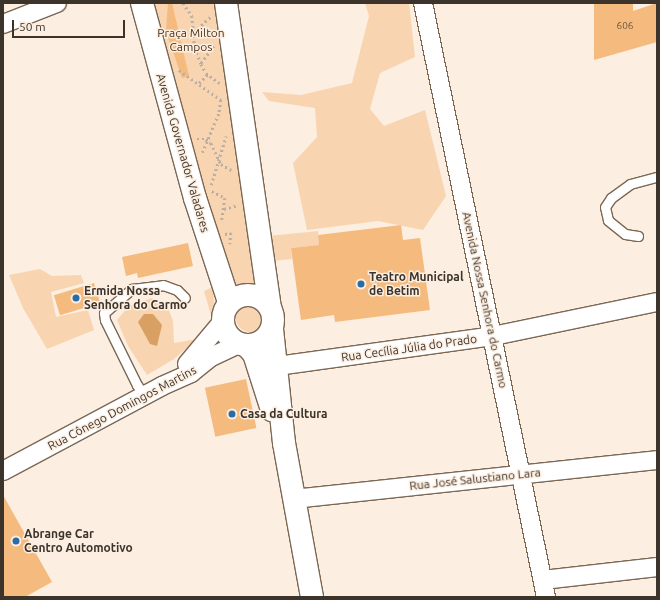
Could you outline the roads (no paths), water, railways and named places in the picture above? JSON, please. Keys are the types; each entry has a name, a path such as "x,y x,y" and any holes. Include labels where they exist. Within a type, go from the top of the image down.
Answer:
{"street":[{"path":"3,24 56,3"},
{"name":"Avenida Governador Valadares","path":"142,3 226,312"},
{"name":"Avenida Nossa Senhora do Carmo","path":"423,3 545,588"},
{"path":"221,7 273,321 272,329 284,444 312,597"},
{"path":"162,386 196,357 226,312 241,296 254,295 270,307"},
{"name":"Rua Cecília Júlia do Prado","path":"277,366 493,336 657,302"},
{"path":"226,312 228,335 254,354 284,444"},
{"path":"243,345 264,340 272,329"},
{"name":"Rua Cônego Domingos Martins","path":"3,472 146,397 162,386 192,373 211,357 243,345"},
{"name":"Rua José Salustiano Lara","path":"294,498 657,460"},
{"path":"545,588 657,566"}],"lane":[{"path":"638,236 625,234 608,220 605,207 611,198 630,184 657,177"},
{"path":"146,397 137,385 105,320 104,313 132,289 163,285 177,290 185,298"}],"place":[{"name":"Teatro Municipal de Betim","path":"361,284"},
{"name":"Ermida Nossa Senhora do Carmo","path":"76,298"},
{"name":"Casa da Cultura","path":"232,414"},
{"name":"Abrange Car Centro Automotivo","path":"16,541"}],"park label":[{"name":"Praça Milton Campos","path":"191,40"}]}
